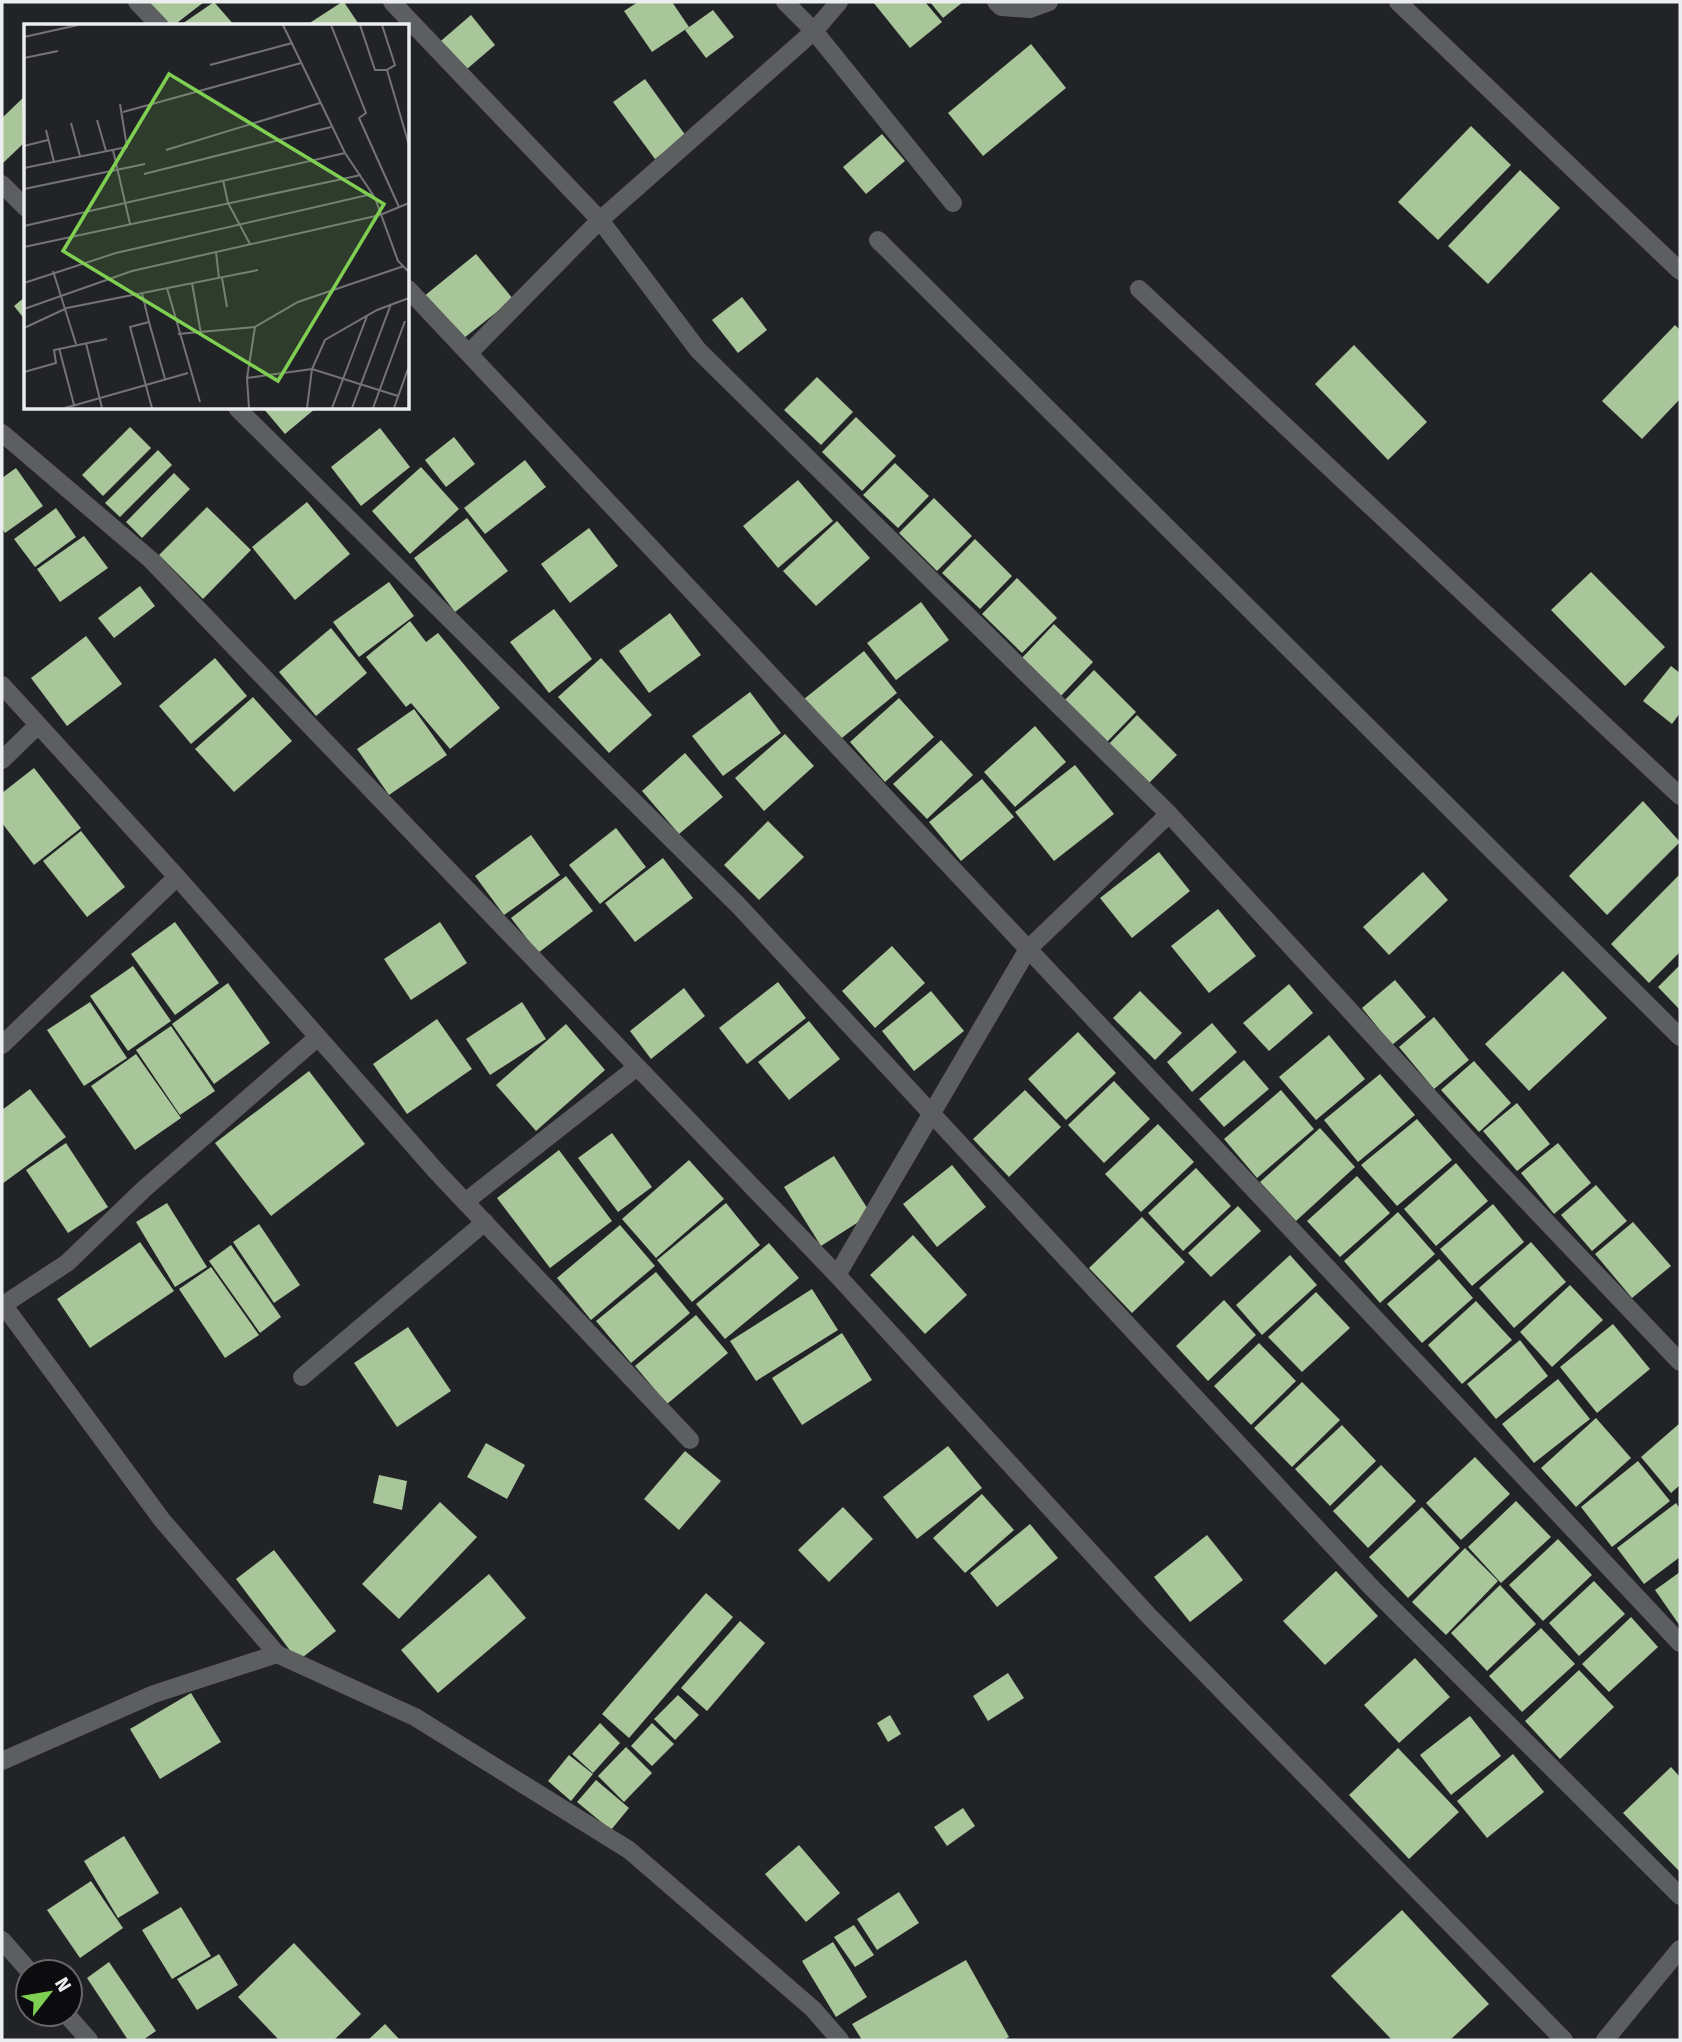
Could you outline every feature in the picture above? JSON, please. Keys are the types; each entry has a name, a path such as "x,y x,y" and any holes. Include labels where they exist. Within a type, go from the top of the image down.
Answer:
{"street":[{"path":"137,2 158,24"},
{"path":"392,2 600,220 698,350 1169,814 1479,1152 1680,1362"},
{"path":"785,2 814,32 953,203"},
{"path":"469,354 600,220 814,32 839,2"},
{"path":"996,2 1001,7 1030,9 1049,2"},
{"path":"1398,2 1680,271"},
{"path":"2,184 24,206"},
{"path":"878,240 1680,1037"},
{"path":"1139,289 1680,796"},
{"path":"410,291 1680,1643"},
{"path":"239,410 738,905 1372,1588 1680,1896"},
{"path":"2,433 151,560 837,1275 1149,1616 1564,2040"},
{"path":"2,685 177,877 465,1202 690,1440"},
{"path":"2,760 38,725"},
{"path":"837,1275 1028,949 1169,814"},
{"path":"2,1045 177,877"},
{"path":"318,1037 144,1189 66,1263 3,1304 162,1520 277,1654 415,1717 629,1850 813,2009 840,2040"},
{"path":"465,1202 637,1067"},
{"path":"302,1377 485,1222"},
{"path":"2,1761 154,1693 277,1654"},
{"path":"2,1940 18,1958"},
{"path":"1605,2040 1680,1949"}],"building":[{"path":"150,2 204,2 176,24 157,24 144,7"},
{"path":"214,2 233,24 182,24"},
{"path":"342,2 359,24 308,24"},
{"path":"638,2 672,2 689,27 652,52 624,11"},
{"path":"873,2 925,2 942,22 910,48"},
{"path":"930,2 963,2 943,18"},
{"path":"713,10 734,37 706,58 685,30"},
{"path":"471,15 495,45 460,75 435,46"},
{"path":"1031,44 1066,88 983,156 948,113"},
{"path":"645,79 686,136 655,159 613,102"},
{"path":"24,97 24,143 2,164 2,118"},
{"path":"1471,126 1511,165 1438,240 1398,202"},
{"path":"882,134 905,161 866,194 843,167"},
{"path":"1520,170 1560,208 1488,284 1448,246"},
{"path":"476,254 513,299 459,342 423,297"},
{"path":"742,297 767,330 738,353 712,320"},
{"path":"24,298 24,318 14,306"},
{"path":"1675,325 1680,330 1680,399 1642,439 1602,401"},
{"path":"1354,345 1427,422 1388,460 1315,384"},
{"path":"817,377 853,412 821,445 784,410"},
{"path":"265,410 314,410 285,434"},
{"path":"856,417 896,456 862,491 822,452"},
{"path":"130,427 151,448 103,496 82,475"},
{"path":"380,428 410,467 361,506 331,467"},
{"path":"454,437 475,464 446,487 425,460"},
{"path":"158,450 172,465 120,517 105,503"},
{"path":"525,460 546,487 485,534 464,508"},
{"path":"895,463 929,496 898,528 863,495"},
{"path":"421,467 459,509 410,554 372,511"},
{"path":"16,468 43,506 5,533 2,528 2,478"},
{"path":"174,473 190,489 142,538 126,522"},
{"path":"798,480 833,521 778,568 743,526"},
{"path":"934,498 972,536 937,571 899,533"},
{"path":"307,502 350,554 295,600 252,547"},
{"path":"207,507 251,550 203,599 159,555"},
{"path":"56,508 76,537 35,567 14,539"},
{"path":"467,518 508,571 455,612 414,558"},
{"path":"837,521 870,558 816,606 783,571"},
{"path":"589,528 618,566 570,603 541,564"},
{"path":"84,536 108,568 60,602 37,569"},
{"path":"975,539 1012,576 980,609 942,573"},
{"path":"1591,572 1665,647 1625,686 1551,610"},
{"path":"1017,578 1057,618 1022,653 982,614"},
{"path":"389,582 414,616 359,657 333,622"},
{"path":"140,586 155,606 114,638 98,618"},
{"path":"921,602 949,640 896,680 867,643"},
{"path":"554,609 592,659 549,693 510,642"},
{"path":"670,613 701,655 649,693 619,651"},
{"path":"410,621 426,642 438,633 500,708 450,749 411,703 406,707 366,657"},
{"path":"1054,624 1093,662 1060,697 1021,659"},
{"path":"331,628 367,673 316,716 279,672"},
{"path":"86,636 122,684 67,726 31,678"},
{"path":"864,651 897,693 837,742 804,699"},
{"path":"215,658 247,696 191,744 159,706"},
{"path":"601,658 652,715 609,753 558,697"},
{"path":"1671,666 1680,673 1680,713 1672,724 1643,701"},
{"path":"1094,670 1136,712 1104,745 1062,703"},
{"path":"750,692 781,733 723,776 692,736"},
{"path":"253,697 292,741 234,792 195,749"},
{"path":"899,698 934,737 885,782 850,742"},
{"path":"414,709 447,755 389,795 357,749"},
{"path":"1137,715 1177,755 1144,788 1104,749"},
{"path":"1035,726 1066,762 1015,807 984,772"},
{"path":"785,734 814,766 764,811 735,778"},
{"path":"941,740 973,775 927,819 893,784"},
{"path":"685,753 723,797 679,834 642,791"},
{"path":"1075,765 1114,814 1054,861 1015,812"},
{"path":"34,768 81,828 34,865 2,823 2,793"},
{"path":"982,779 1014,817 961,861 929,822"},
{"path":"1643,801 1680,842 1607,915 1569,876"},
{"path":"768,821 804,857 759,900 724,865"},
{"path":"616,828 646,867 600,904 569,865"},
{"path":"81,831 125,887 87,917 43,861"},
{"path":"531,835 560,875 504,915 475,876"},
{"path":"1159,852 1190,891 1132,938 1100,898"},
{"path":"663,858 693,898 635,942 605,903"},
{"path":"1423,872 1448,900 1389,955 1363,927"},
{"path":"1680,874 1680,952 1649,983 1611,944"},
{"path":"566,876 593,911 538,953 511,918"},
{"path":"1218,909 1256,956 1209,993 1171,946"},
{"path":"175,922 219,983 175,1015 131,954"},
{"path":"440,922 467,963 411,1000 384,959"},
{"path":"892,946 925,983 875,1028 842,991"},
{"path":"1680,965 1680,1010 1658,987"},
{"path":"133,966 171,1021 128,1051 90,996"},
{"path":"1563,971 1607,1018 1529,1091 1485,1044"},
{"path":"1395,980 1426,1017 1392,1045 1362,1008"},
{"path":"778,982 806,1018 747,1064 719,1028"},
{"path":"228,983 270,1043 214,1084 172,1024"},
{"path":"1289,984 1313,1013 1269,1051 1243,1023"},
{"path":"684,988 705,1016 651,1059 630,1031"},
{"path":"931,991 964,1031 914,1071 882,1031"},
{"path":"1140,991 1182,1033 1155,1060 1113,1018"},
{"path":"90,1002 127,1058 84,1086 47,1030"},
{"path":"522,1002 546,1039 490,1075 466,1039"},
{"path":"1434,1017 1469,1060 1434,1089 1399,1047"},
{"path":"437,1019 472,1069 407,1114 373,1064"},
{"path":"809,1021 840,1059 789,1100 758,1062"},
{"path":"1212,1023 1237,1052 1192,1092 1167,1062"},
{"path":"566,1024 605,1070 536,1131 496,1085"},
{"path":"171,1026 215,1091 180,1115 136,1050"},
{"path":"1078,1032 1116,1073 1066,1120 1028,1079"},
{"path":"1329,1035 1365,1079 1316,1120 1279,1077"},
{"path":"136,1054 181,1118 135,1150 91,1086"},
{"path":"1244,1060 1269,1089 1224,1127 1199,1099"},
{"path":"1474,1061 1511,1103 1479,1132 1441,1090"},
{"path":"309,1071 365,1144 271,1216 215,1143"},
{"path":"1380,1074 1415,1115 1358,1162 1324,1120"},
{"path":"1114,1081 1150,1119 1104,1163 1068,1125"},
{"path":"30,1089 66,1137 2,1184 2,1110"},
{"path":"1025,1090 1061,1127 1009,1177 973,1139"},
{"path":"1281,1090 1314,1129 1257,1178 1224,1139"},
{"path":"1517,1103 1550,1144 1517,1171 1483,1131"},
{"path":"1417,1119 1452,1160 1397,1206 1361,1165"},
{"path":"1158,1124 1194,1162 1141,1212 1105,1174"},
{"path":"1320,1128 1355,1167 1296,1221 1260,1182"},
{"path":"612,1133 652,1187 618,1212 578,1158"},
{"path":"66,1143 108,1207 68,1233 26,1170"},
{"path":"1558,1143 1591,1183 1554,1214 1521,1173"},
{"path":"559,1150 612,1221 550,1268 497,1198"},
{"path":"834,1156 871,1214 821,1246 784,1187"},
{"path":"689,1160 724,1199 656,1258 622,1219"},
{"path":"1456,1163 1488,1201 1436,1246 1404,1209"},
{"path":"952,1165 986,1207 937,1247 903,1204"},
{"path":"1196,1168 1231,1206 1183,1251 1148,1213"},
{"path":"1357,1176 1390,1213 1340,1257 1307,1221"},
{"path":"1596,1185 1627,1221 1592,1251 1561,1215"},
{"path":"167,1203 207,1267 175,1287 136,1222"},
{"path":"726,1203 760,1245 692,1302 657,1260"},
{"path":"1493,1204 1524,1242 1472,1286 1440,1249"},
{"path":"1238,1206 1261,1231 1211,1277 1188,1253"},
{"path":"1398,1212 1435,1254 1380,1303 1344,1261"},
{"path":"1142,1217 1185,1262 1132,1313 1089,1268"},
{"path":"1633,1222 1671,1266 1632,1298 1595,1254"},
{"path":"259,1224 300,1285 274,1303 233,1242"},
{"path":"620,1225 655,1266 591,1320 557,1278"},
{"path":"913,1235 967,1295 925,1334 870,1275"},
{"path":"140,1242 174,1291 90,1348 57,1299"},
{"path":"1531,1242 1566,1282 1514,1328 1479,1288"},
{"path":"769,1243 799,1278 725,1339 696,1304"},
{"path":"231,1245 281,1317 260,1333 209,1261"},
{"path":"1290,1255 1317,1285 1262,1335 1236,1305"},
{"path":"1439,1259 1473,1298 1422,1343 1387,1304"},
{"path":"211,1267 259,1335 225,1358 179,1289"},
{"path":"656,1272 690,1313 631,1363 596,1321"},
{"path":"1570,1285 1603,1320 1552,1367 1520,1332"},
{"path":"812,1289 838,1330 756,1381 730,1341"},
{"path":"1316,1292 1350,1328 1302,1372 1268,1337"},
{"path":"1224,1300 1256,1335 1208,1381 1176,1346"},
{"path":"1476,1301 1512,1340 1462,1384 1428,1345"},
{"path":"696,1315 728,1353 667,1404 635,1366"},
{"path":"1613,1324 1650,1369 1597,1413 1560,1367"},
{"path":"408,1327 451,1391 397,1427 354,1363"},
{"path":"842,1333 872,1380 802,1425 772,1378"},
{"path":"1520,1340 1548,1376 1496,1419 1467,1384"},
{"path":"1259,1343 1296,1381 1251,1425 1214,1386"},
{"path":"1558,1379 1590,1419 1534,1463 1502,1424"},
{"path":"1302,1382 1340,1420 1292,1467 1254,1428"},
{"path":"1596,1418 1631,1458 1576,1507 1541,1468"},
{"path":"1680,1423 1680,1485 1671,1493 1641,1457"},
{"path":"1342,1425 1376,1461 1330,1506 1295,1469"},
{"path":"486,1443 525,1465 507,1499 467,1477"},
{"path":"948,1446 982,1488 917,1539 883,1497"},
{"path":"685,1451 721,1481 679,1530 644,1499"},
{"path":"1475,1457 1510,1494 1461,1540 1426,1503"},
{"path":"1638,1461 1670,1501 1612,1547 1581,1507"},
{"path":"1381,1465 1416,1501 1368,1548 1333,1511"},
{"path":"379,1475 407,1481 402,1510 373,1503"},
{"path":"982,1494 1014,1530 965,1573 933,1538"},
{"path":"1516,1501 1551,1537 1501,1583 1468,1547"},
{"path":"440,1502 477,1537 399,1619 362,1584"},
{"path":"1676,1503 1680,1509 1680,1557 1644,1584 1617,1548"},
{"path":"843,1507 873,1539 829,1582 798,1550"},
{"path":"1422,1507 1460,1548 1408,1598 1369,1557"},
{"path":"1030,1524 1058,1558 997,1607 970,1573"},
{"path":"1207,1535 1243,1580 1190,1622 1154,1577"},
{"path":"1558,1539 1592,1575 1543,1621 1509,1585"},
{"path":"1465,1548 1498,1581 1446,1635 1412,1602"},
{"path":"274,1550 336,1631 298,1661 236,1579"},
{"path":"1336,1571 1378,1616 1325,1665 1283,1621"},
{"path":"1680,1572 1680,1626 1655,1590"},
{"path":"489,1574 526,1618 438,1693 401,1650"},
{"path":"1594,1581 1625,1614 1579,1656 1549,1623"},
{"path":"1500,1585 1536,1624 1487,1671 1451,1633"},
{"path":"706,1593 733,1617 629,1738 602,1714"},
{"path":"1631,1617 1658,1647 1609,1692 1582,1664"},
{"path":"740,1621 765,1643 707,1711 681,1688"},
{"path":"1541,1628 1575,1664 1522,1712 1489,1676"},
{"path":"1415,1658 1450,1697 1399,1743 1364,1705"},
{"path":"1579,1670 1614,1707 1560,1759 1525,1721"},
{"path":"1008,1673 1024,1698 988,1721 973,1696"},
{"path":"191,1693 221,1742 160,1779 130,1729"},
{"path":"678,1695 699,1715 675,1740 654,1719"},
{"path":"890,1715 901,1734 888,1742 877,1723"},
{"path":"1470,1716 1501,1756 1451,1795 1420,1755"},
{"path":"600,1723 620,1743 593,1773 572,1754"},
{"path":"652,1723 674,1744 652,1766 631,1746"},
{"path":"626,1747 652,1773 624,1802 598,1776"},
{"path":"1398,1748 1459,1812 1409,1859 1349,1795"},
{"path":"1513,1754 1544,1792 1487,1838 1457,1801"},
{"path":"569,1755 593,1774 571,1801 548,1781"},
{"path":"1671,1767 1680,1777 1679,1871 1623,1813"},
{"path":"596,1780 629,1808 611,1830 577,1802"},
{"path":"963,1808 975,1826 947,1846 934,1827"},
{"path":"124,1836 159,1893 118,1918 84,1861"},
{"path":"799,1845 840,1893 806,1922 765,1874"},
{"path":"91,1881 123,1928 80,1958 47,1910"},
{"path":"899,1892 919,1923 877,1950 857,1919"},
{"path":"181,1907 211,1956 172,1979 142,1930"},
{"path":"1402,1910 1489,2004 1450,2040 1392,2040 1331,1976"},
{"path":"854,1925 874,1955 855,1967 834,1937"},
{"path":"833,1942 867,1997 836,2017 802,1961"},
{"path":"294,1943 361,2014 334,2040 279,2040 238,1997"},
{"path":"219,1954 238,1985 197,2010 177,1979"},
{"path":"966,1960 1009,2037 1003,2040 862,2040 852,2024"},
{"path":"109,1962 156,2031 143,2040 128,2040 87,1978"},
{"path":"385,2024 400,2040 368,2040"}]}
